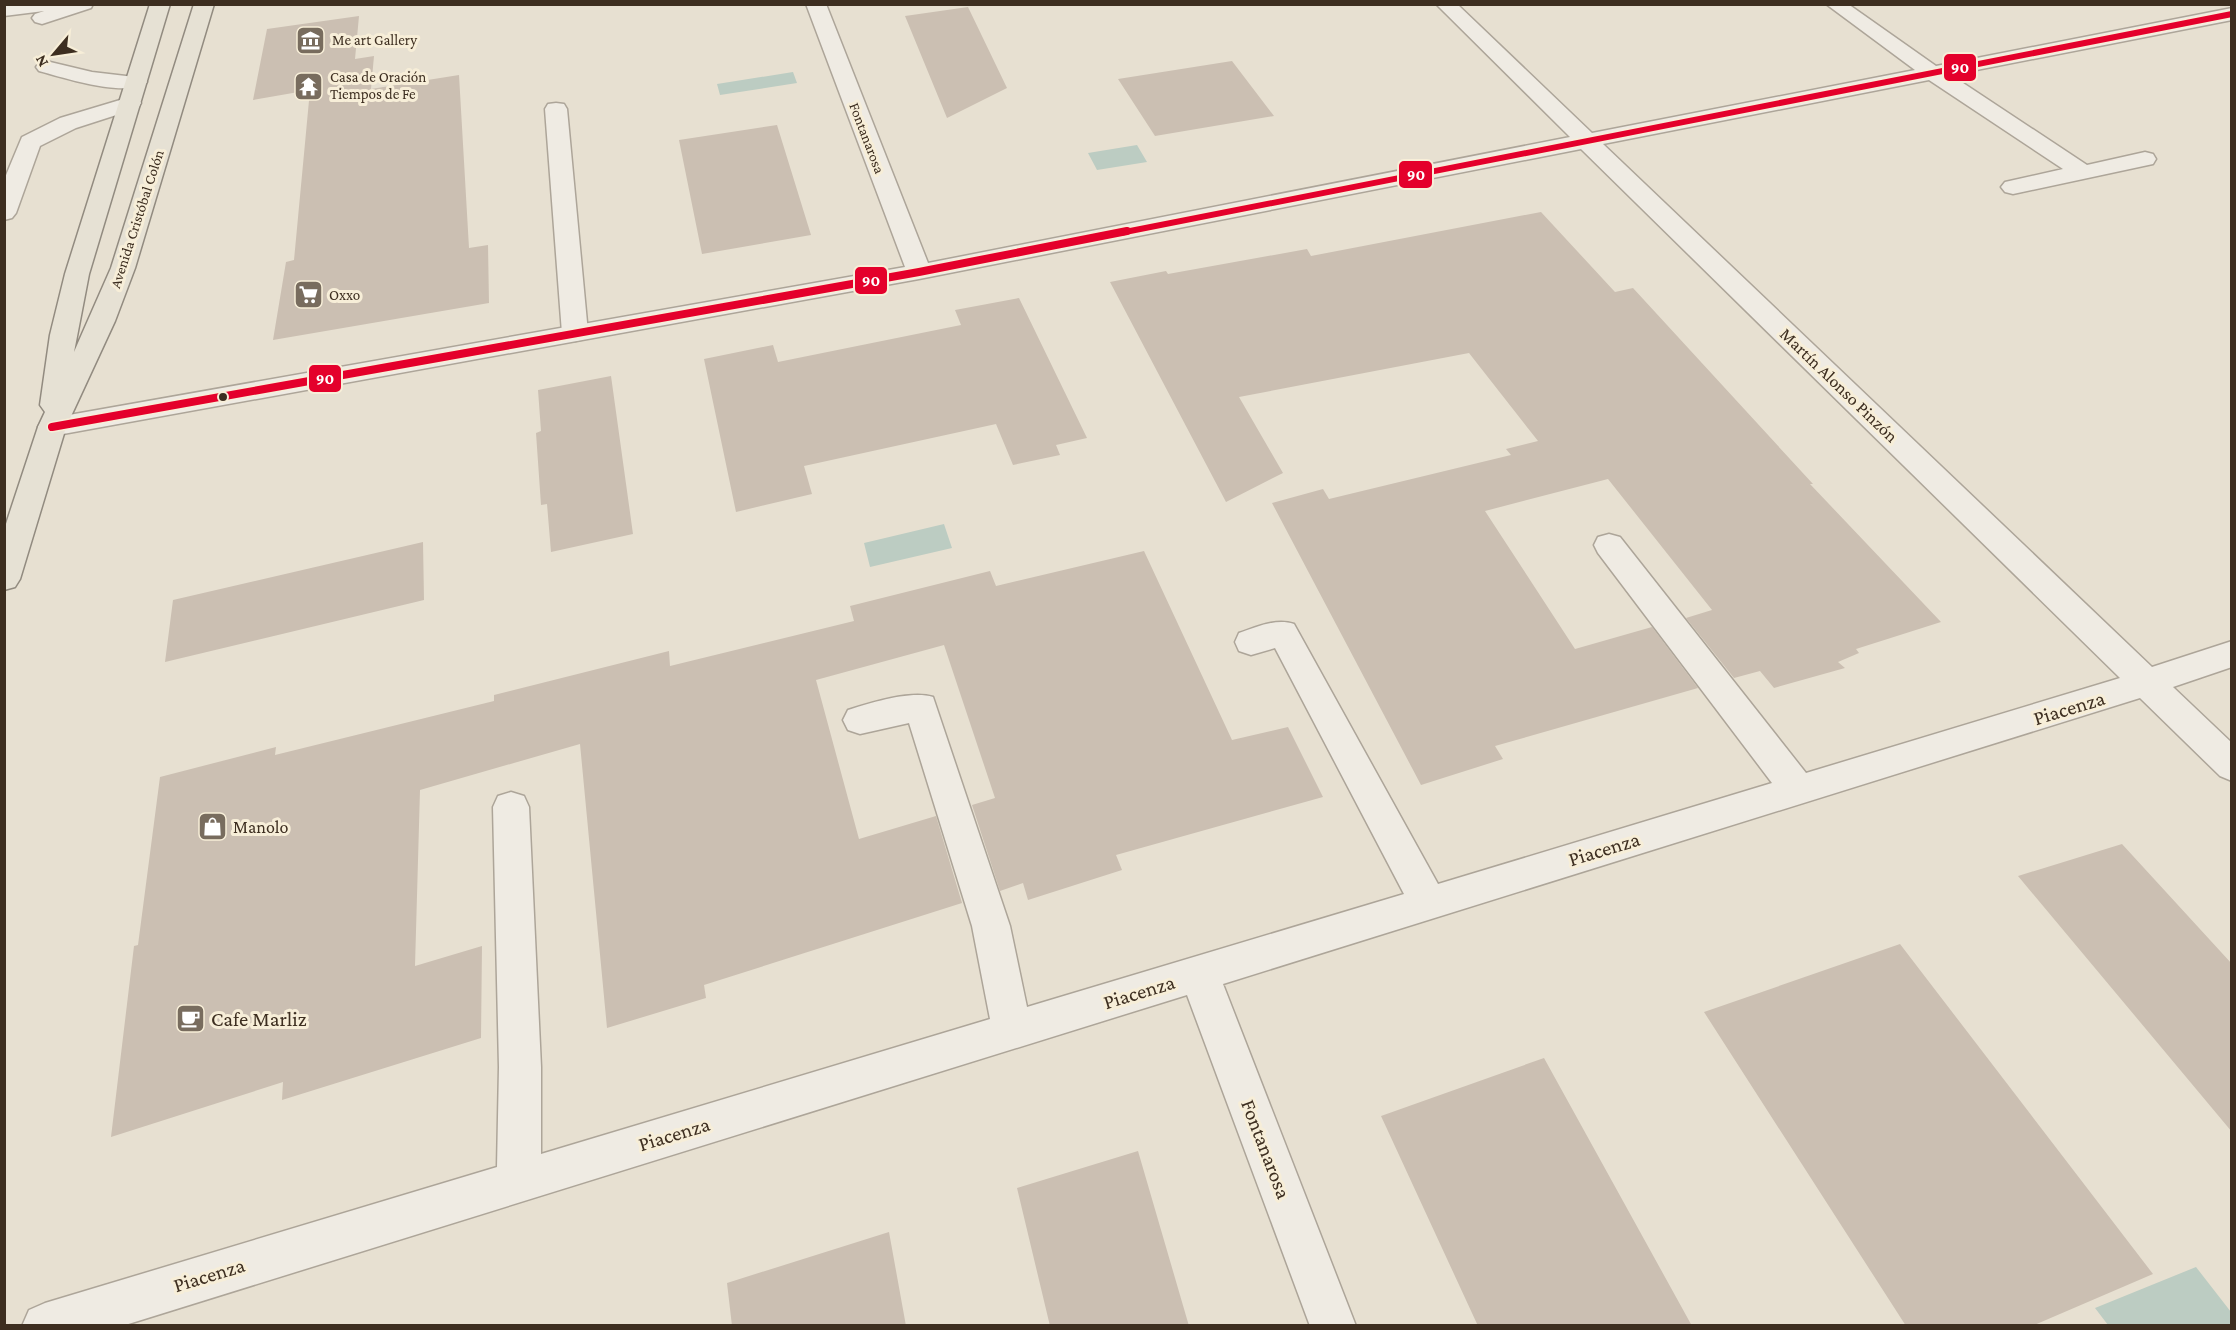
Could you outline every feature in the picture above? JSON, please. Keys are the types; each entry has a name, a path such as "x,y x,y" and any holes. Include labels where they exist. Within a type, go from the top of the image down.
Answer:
{"main road":[{"name":"Avenida Cristóbal Colón","path":"52,427 63,335 77,274 160,4"},
{"name":"Avenida Cristóbal Colón","path":"4,579 52,427 102,321 123,268 204,4"}],"street":[{"path":"4,10 84,4"},
{"name":"Fontanarosa","path":"816,4 919,272"},
{"name":"Martín Alonso Pinzón","path":"1445,4 2232,766"},
{"path":"1835,4 1933,73 2084,172"},
{"path":"52,427 919,272 2232,14"},
{"path":"46,67 92,78 133,93"},
{"path":"4,146 30,142 133,93"},
{"path":"556,110 575,333"},
{"path":"4,213 30,142"},
{"path":"2013,187 2145,159"},
{"path":"1609,545 1798,790"},
{"path":"1251,642 1284,633 1428,903"},
{"name":"Piacenza","path":"45,1326 2148,684 2232,654"},
{"path":"860,720 921,706 991,926 1012,1030"},
{"path":"511,807 520,1067 519,1181"},
{"name":"Fontanarosa","path":"1199,973 1333,1326"}],"shaded area":[{"path":"793,72 797,83 720,95 717,84"},
{"path":"1137,145 1147,162 1097,170 1088,153"},
{"path":"944,524 952,548 870,567 864,543"},
{"path":"2196,1267 2231,1312 2231,1325 2108,1325 2095,1308"}],"building":[{"path":"968,7 1007,88 947,118 905,16"},
{"path":"359,16 355,59 374,56 371,89 459,75 469,248 488,245 489,303 273,340 286,262 294,260 310,90 253,100 267,29"},
{"path":"1232,61 1274,116 1155,136 1118,79"},
{"path":"777,125 811,235 702,254 679,140"},
{"path":"1541,212 1615,292 1633,288 1813,484 1810,484 1941,622 1856,649 1859,653 1838,662 1845,668 1774,688 1760,671 1734,678 1686,618 1712,610 1608,479 1485,511 1575,649 1652,627 1698,688 1495,746 1503,759 1421,785 1272,503 1323,489 1329,499 1511,455 1506,449 1538,441 1469,353 1239,397 1283,473 1226,502 1110,282 1307,249 1311,256"},
{"path":"1019,298 1087,438 1056,445 1060,455 1013,465 996,424 804,466 812,494 736,512 704,359 773,345 778,362 961,325 955,310"},
{"path":"611,376 633,534 551,552 547,504 541,505 536,433 541,431 538,390"},
{"path":"423,542 424,600 165,662 173,600"},
{"path":"1144,551 1232,740 1288,727 1323,797 1116,855 1122,870 1028,900 1023,883 1000,891 972,805 995,798 944,645 816,680 859,839 936,816 962,903 704,985 706,998 607,1028 580,744 420,790 415,966 482,946 481,1038 282,1100 283,1082 111,1137 134,946 138,945 160,777 276,747 275,755 494,701 494,695 669,651 670,666 854,621 850,606 990,571 996,586"},
{"path":"2122,844 2232,964 2232,1132 2018,876"},
{"path":"1900,944 2153,1274 2032,1326 1906,1326 1704,1012"},
{"path":"1544,1058 1692,1326 1478,1326 1381,1116"},
{"path":"1138,1151 1189,1326 1050,1326 1017,1188"},
{"path":"889,1232 906,1326 732,1326 727,1283"}],"transit line":[{"name":"90","path":"52,427 919,272 2232,14"}],"place":[{"name":"Me art Gallery","path":"311,40"},
{"name":"Casa de Oración Tiempos de Fe","path":"309,86"},
{"name":"Oxxo","path":"308,295"},
{"name":"Manolo","path":"212,827"},
{"name":"Cafe Marliz","path":"190,1019"}]}
